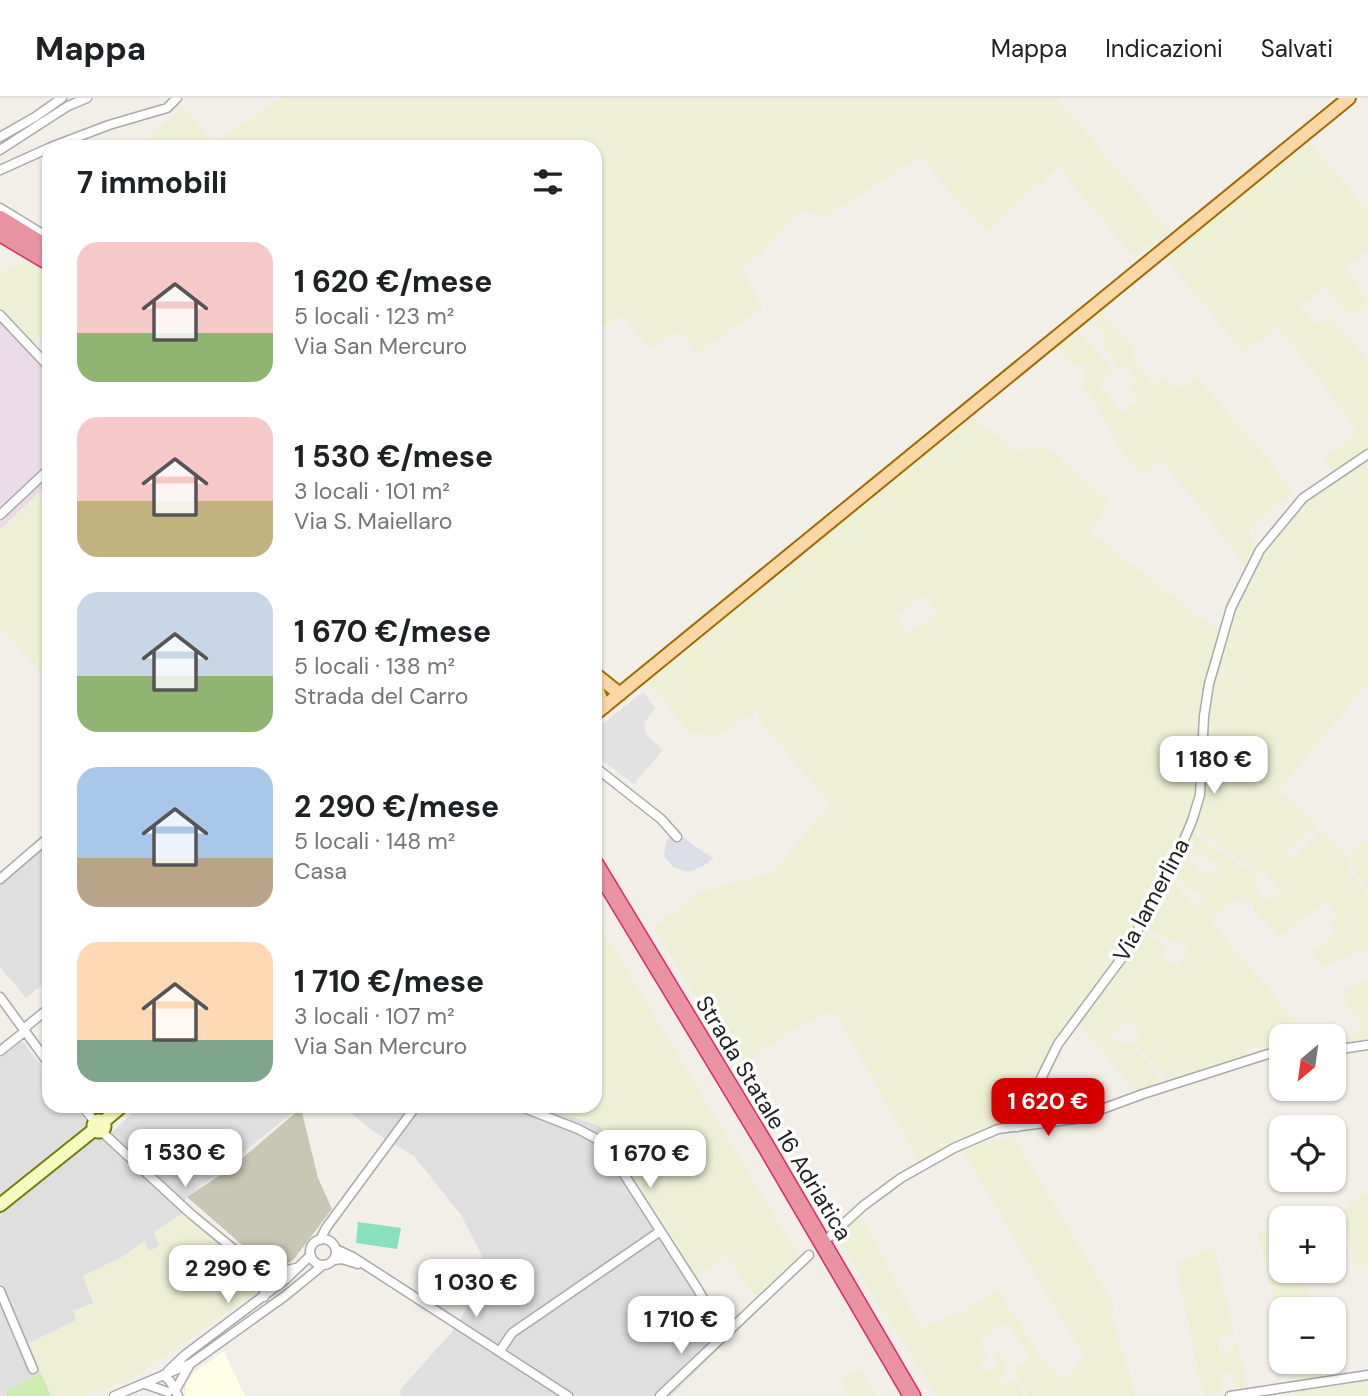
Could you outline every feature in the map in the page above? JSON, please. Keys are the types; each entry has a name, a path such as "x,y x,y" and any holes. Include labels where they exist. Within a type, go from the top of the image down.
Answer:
{"highway":[{"path":"0,219 42,245"},
{"path":"0,233 42,258"},
{"name":"Strada Statale 16 Adriatica","path":"602,876 912,1396"},
{"name":"Strada Statale 16 Adriatica","path":"602,896 905,1396"}],"main road":[{"path":"602,708 1349,98"},
{"path":"602,680 620,694"}],"street":[{"path":"0,137 62,98"},
{"path":"0,150 58,111 87,98"},
{"path":"69,140 166,108 177,98"},
{"path":"0,170 42,151"},
{"path":"0,208 42,234"},
{"path":"0,315 42,360"},
{"name":"Via lamerlina","path":"1017,1128 1058,1044 1124,955 1175,861 1192,821 1200,795 1204,716 1209,684 1231,608 1261,550 1303,498 1368,454"},
{"path":"0,515 42,476"},
{"path":"602,773 661,819 677,837"},
{"path":"0,879 42,842"},
{"path":"0,997 42,1055"},
{"path":"0,1051 42,1014"},
{"path":"1346,1048 1368,1045"},
{"path":"827,1239 863,1206 901,1178 954,1148 998,1129 1075,1119 1143,1094 1269,1054"},
{"path":"88,1113 191,1214 253,1265 273,1272 296,1268"},
{"path":"0,1205 113,1113"},
{"path":"323,1265 315,1262 311,1247 320,1240 411,1113"},
{"path":"537,1113 578,1129 604,1143 697,1288 722,1337"},
{"path":"334,1260 330,1230 335,1217"},
{"path":"500,1351 512,1333 659,1232"},
{"path":"320,1240 353,1257 568,1396"},
{"path":"163,1375 185,1355 264,1297 311,1255"},
{"path":"660,1396 809,1255"},
{"path":"114,1396 190,1364 285,1296 323,1265 334,1260 351,1261 367,1268"},
{"path":"253,1265 264,1283 264,1297"},
{"path":"0,1291 33,1369"},
{"path":"173,1393 190,1364"},
{"path":"163,1375 173,1393"},
{"path":"1230,1396 1368,1375"},
{"path":"145,1384 173,1393"}],"shaded area":[{"path":"282,98 1057,98 1170,232 1132,255 1058,167 987,230 955,198 920,156 827,216 800,210 759,256 741,266 762,307 697,354 680,331 649,349 623,315 602,329 602,140 218,140"},
{"path":"184,107 211,140 145,140"},
{"path":"1305,142 1309,142 1368,211 1368,250 1345,268 1368,302 1350,317 1324,286 1300,306 1316,326 1330,315 1368,361 1368,450 1335,475 1324,459 1357,431 1315,373 1277,327 1244,353 1163,255"},
{"path":"27,259 42,269 42,336 28,343 0,312 0,272"},
{"path":"0,312 42,358 42,490 0,530"},
{"path":"1102,312 1134,348 1133,358 1153,384 1162,378 1179,389 1196,378 1251,439 1293,492 1247,531 1255,547 1245,566 1204,511 1160,460 1140,476 1120,448 1092,396 1080,385 1089,376 1078,362 1073,366 1058,346 1073,333 1082,336 1113,369 1100,386 1122,413 1138,400 1128,387 1137,377 1126,366 1119,370 1103,344 1105,333 1092,325"},
{"path":"971,416 1017,451 1045,446 1110,502 1089,532 1219,632 1204,696 1198,793 1189,822 1121,954 1056,1043 1013,1125 920,1163 838,1017 826,1011 738,1065 655,927 698,893 771,873 831,804 761,723 757,710 715,737 687,730 648,682","holes":["924,595 936,613 933,618 907,632 896,615"]},
{"path":"1368,457 1368,689 1366,687 1350,704 1278,791 1318,825 1287,852 1293,860 1321,832 1344,851 1352,875 1368,895 1368,955 1362,949 1324,966 1313,951 1335,932 1329,920 1337,914 1327,901 1280,936 1251,909 1254,905 1250,901 1246,904 1239,897 1210,921 1299,1024 1269,1024 1269,1052 1265,1052 1261,1045 1245,1050 1245,1058 1170,1083 1136,1044 1139,1031 1129,1019 1110,1035 1117,1044 1131,1042 1161,1081 1161,1085 1137,1093 1078,1023 1140,928 1167,947 1161,957 1178,968 1189,948 1179,941 1166,940 1142,924 1169,877 1195,908 1205,896 1197,889 1191,894 1171,873 1180,854 1196,864 1194,868 1202,873 1205,870 1213,875 1219,866 1203,855 1201,857 1183,847 1189,831 1262,879 1254,886 1265,899 1273,898 1281,890 1265,872 1261,874 1191,826 1203,799 1206,712 1214,665 1245,581 1267,544 1286,520 1314,493"},
{"path":"42,490 42,674 0,629 0,530"},
{"path":"643,692 655,708 644,724 647,735 663,750 634,784 602,760 602,724"},
{"path":"674,830 713,858 692,871 672,866 664,856 666,842"},
{"path":"42,837 42,985 26,998 0,967 0,872"},
{"path":"1364,840 1368,843 1368,889 1351,863 1352,853"},
{"path":"602,928 799,1256 756,1298 726,1255 696,1278 600,1126 561,1113 602,1113"},
{"path":"1368,979 1368,1042 1346,1045 1346,1037 1362,1025 1341,997 1344,995 1342,991"},
{"path":"22,1041 42,1066 42,1113 80,1113 103,1141 133,1113 292,1113 186,1198 182,1214 154,1232 160,1246 149,1252 144,1242 124,1256 84,1276 94,1303 77,1320 29,1343 41,1373 5,1391 6,1396 0,1396 0,1058"},
{"path":"295,1113 302,1113 318,1178 332,1209 294,1259 283,1267 273,1268 263,1263 187,1197 231,1168"},
{"path":"350,1113 561,1113 600,1126 732,1335 671,1396 401,1396 399,1391 452,1332 482,1284 482,1256 461,1215 414,1156 383,1138"},
{"path":"1014,1137 1114,1305 1111,1314 1136,1396 1028,1396 1013,1369 1031,1358 1007,1322 979,1341 988,1357 980,1365 983,1372 999,1364 992,1354 998,1352 1008,1368 1000,1378 1005,1383 1016,1381 1024,1396 937,1396 841,1245 833,1237 858,1211 921,1328 963,1311 998,1290 1041,1357 1064,1380 1084,1357 961,1148"},
{"path":"1368,1192 1368,1264 1355,1268 1346,1226 1346,1208"},
{"path":"182,1214 256,1277 258,1289 132,1379 88,1396 51,1396 29,1344 76,1320 73,1311 93,1303 83,1276 124,1256 144,1241 149,1251 160,1246 154,1233"},
{"path":"1269,1226 1269,1279 1258,1231"},
{"path":"1214,1248 1234,1334 1217,1337 1221,1356 1237,1343 1248,1391 1234,1386 1229,1370 1221,1373 1223,1394 1203,1395 1176,1263"},
{"path":"1270,1283 1308,1283 1310,1297 1273,1297"},
{"path":"224,1351 245,1396 185,1396 186,1383 195,1372"},
{"path":"861,1371 875,1396 850,1396 840,1377"},
{"path":"1291,1374 1321,1374 1322,1381 1294,1385"},
{"path":"1368,1380 1368,1396 1295,1396 1293,1392"}],"green space":[{"path":"358,1222 401,1228 397,1249 356,1243"},
{"path":"41,1373 51,1396 7,1396 5,1391"}]}
